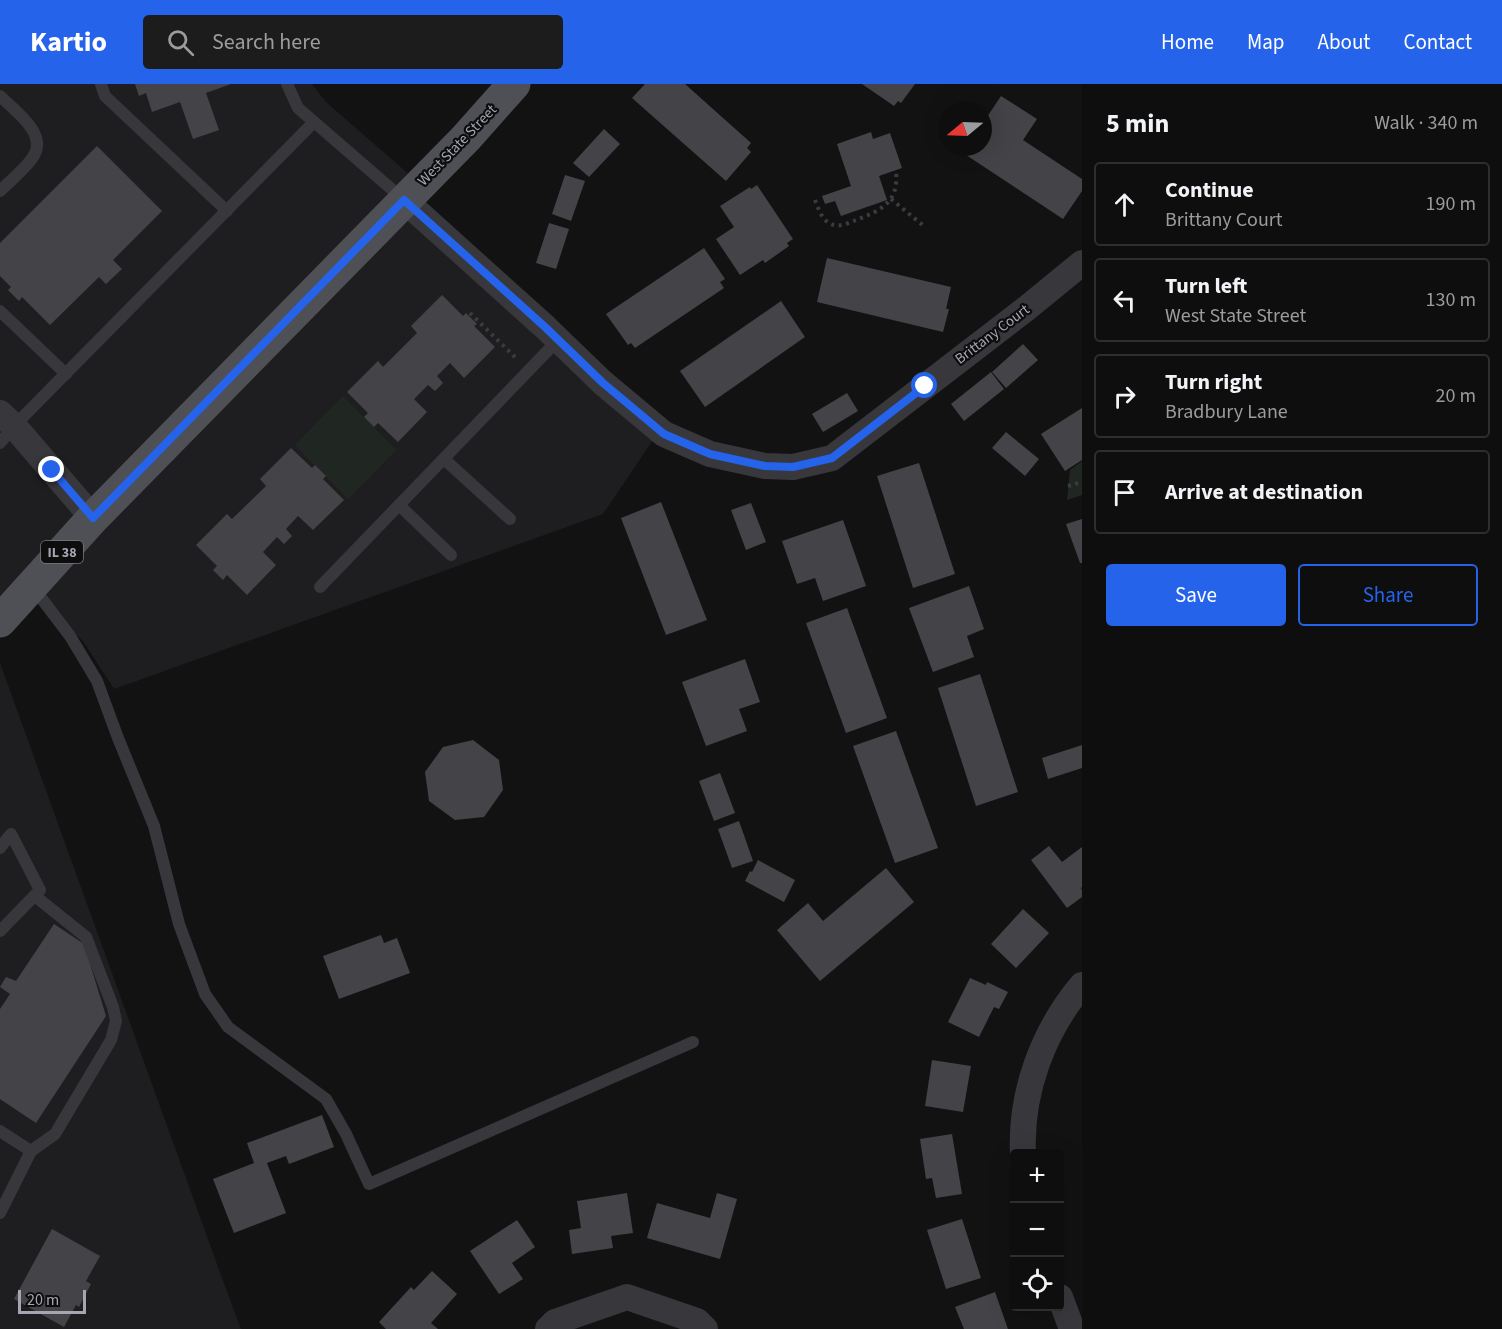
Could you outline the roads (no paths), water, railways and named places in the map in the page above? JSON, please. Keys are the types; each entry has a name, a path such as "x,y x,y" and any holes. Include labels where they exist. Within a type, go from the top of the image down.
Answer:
{"main road":[{"name":"West State Street","path":"0,621 93,518 466,138 514,84"}],"street":[{"name":"Brittany Court","path":"404,200 603,383 664,434 710,454 765,466 793,467 832,458 1082,263"},
{"path":"5,427 93,518"},
{"path":"1023,1149 1026,1108 1035,1069 1049,1034 1069,1000 1082,985"},
{"path":"548,1329 555,1322 627,1297 697,1321 705,1329"},
{"path":"1064,1310 1071,1329"}],"lane":[{"path":"101,84 105,96 227,211"},
{"path":"287,84 298,108 404,200"},
{"path":"0,96 32,128 38,145 34,156 0,190"},
{"path":"5,427 66,374 314,122"},
{"path":"0,311 66,374"},
{"path":"320,587 558,340"},
{"path":"444,459 510,519"},
{"path":"399,504 451,555"},
{"path":"31,586 70,636 97,681 154,826 179,924 205,994 228,1027 326,1099 346,1134 369,1185 693,1042"},
{"path":"0,848 11,834 40,890 0,932"},
{"path":"0,1213 31,1151 55,1134 111,1040 116,1021 113,1006 86,937 35,896"},
{"path":"0,1131 31,1151"}]}
